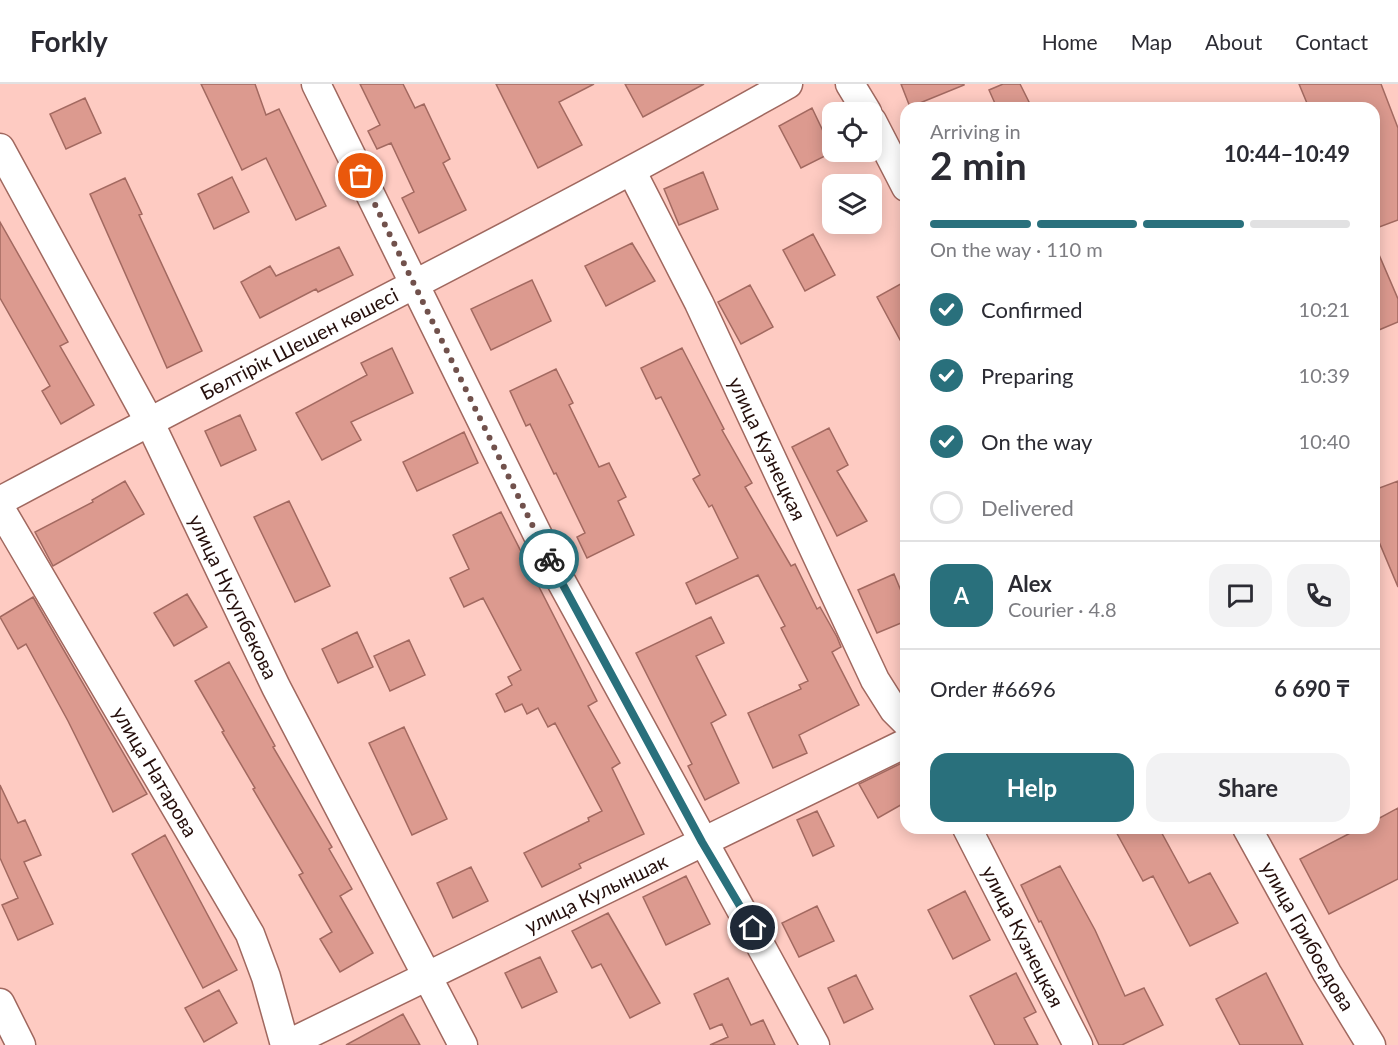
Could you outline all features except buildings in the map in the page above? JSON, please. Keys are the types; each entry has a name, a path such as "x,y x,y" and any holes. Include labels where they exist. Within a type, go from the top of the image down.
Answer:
{"street":[{"path":"316,84 555,570 702,842 785,986 815,1045"},
{"name":"Бөлтірік Шешен көшесі","path":"0,501 414,283 632,172 788,84"},
{"path":"849,84 861,102"},
{"path":"882,140 900,175"},
{"name":"улица Нусупбекова","path":"0,148 149,421 276,687 463,1045"},
{"name":"улица Кузнецкая","path":"632,172 699,303 875,680 900,716"},
{"name":"улица Натарова","path":"0,508 250,934 266,977 286,1045"},
{"name":"улица Кулыншак","path":"286,1045 425,975 900,746"},
{"name":"улица Кузнецкая","path":"970,834 1078,1045"},
{"name":"улица Грибоедова","path":"1250,834 1327,973 1371,1045"},
{"path":"0,1003 21,1045"}],"way so far":[{"path":"361,176 549,559"}],"route":[{"path":"549,559 702,842 753,928"}]}
